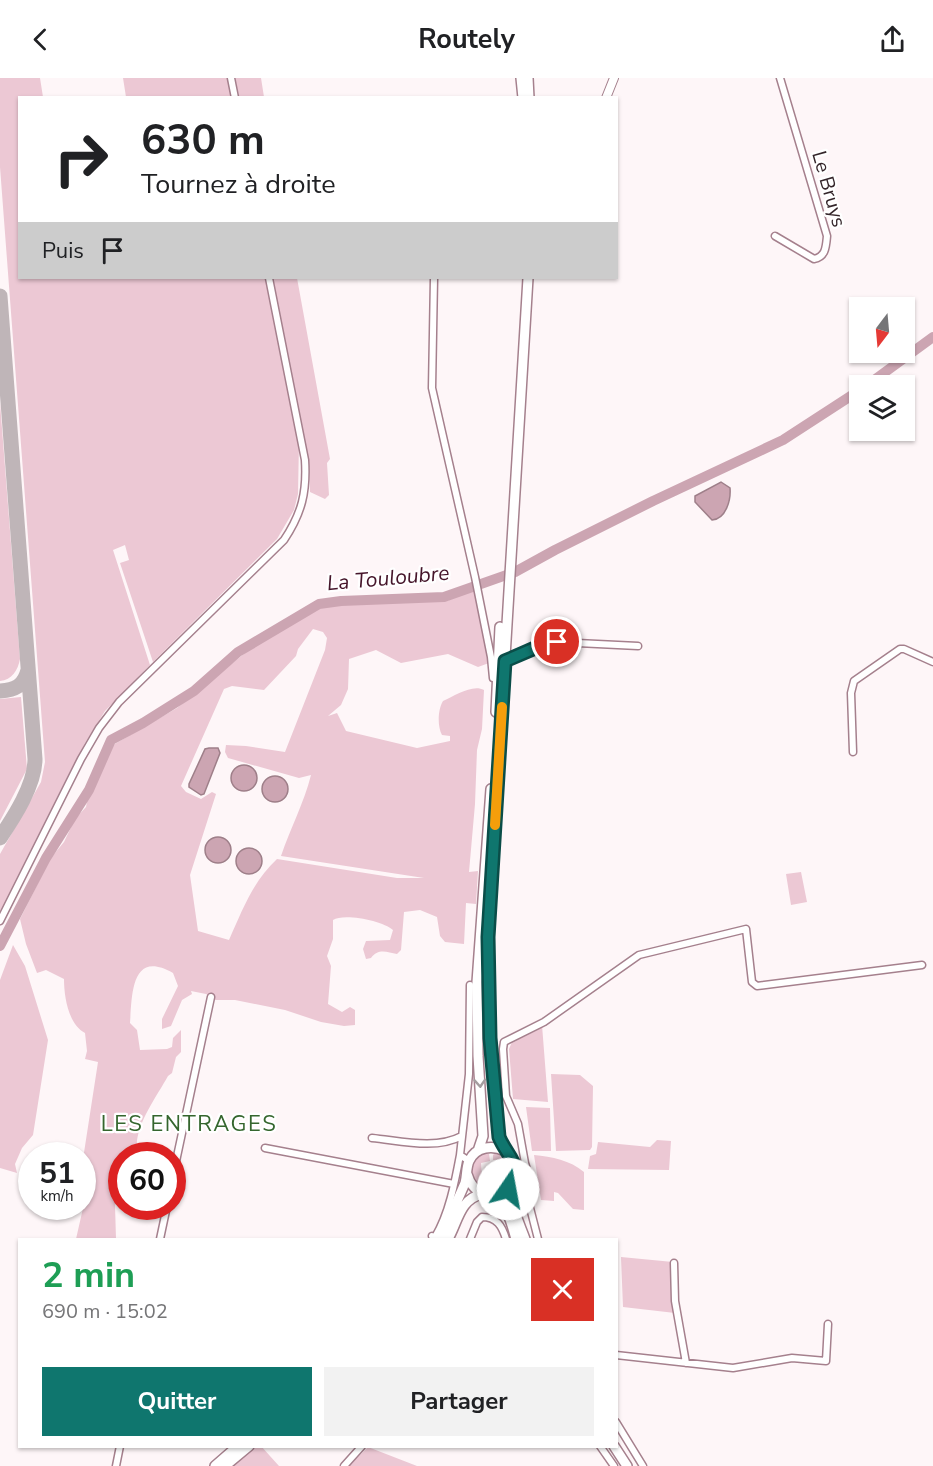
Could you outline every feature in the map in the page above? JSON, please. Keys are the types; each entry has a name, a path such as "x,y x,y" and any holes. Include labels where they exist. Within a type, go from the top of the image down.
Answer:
{"main road":[{"path":"524,80 526,96"},
{"path":"436,1238 467,1174 469,1161 478,1150 483,1136 478,1056 477,982 502,661 522,279"},
{"path":"507,564 528,279"},
{"path":"500,678 488,947 492,1065 499,1137 505,1151"},
{"path":"478,1150 492,1147 505,1151 520,1164 512,1185 512,1201 525,1238"},
{"path":"467,1174 470,1182 504,1204 516,1238"},
{"path":"448,1238 464,1204 469,1199 503,1193 512,1185"},
{"path":"215,1466 236,1448"},
{"path":"225,1466 247,1448"},
{"path":"615,1448 627,1466"}],"street":[{"path":"231,78 235,96"},
{"path":"607,96 614,78"},
{"name":"Le Bruys","path":"775,236 814,259 823,255 827,236 780,78"},
{"path":"0,921 81,759 99,728 119,702 284,540 299,513 306,483 304,460 269,279"},
{"path":"434,279 432,388 475,577 493,678 500,678"},
{"path":"502,661 557,642 638,646"},
{"path":"853,752 850,693 854,681 900,649 933,662"},
{"path":"538,1238 528,1200 528,1173 520,1164 518,1124 506,1096 504,1042 544,1022 639,955 746,929 752,982 757,986 922,965"},
{"path":"436,1238 454,1184 460,1155 469,1074 470,985"},
{"path":"180,1142 211,997"},
{"path":"372,1138 432,1144 453,1141 462,1136"},
{"path":"265,1148 454,1184"},
{"path":"460,1155 469,1161"},
{"path":"470,1238 477,1222 482,1217 490,1217 497,1221 506,1238"},
{"path":"160,1238 164,1220"},
{"path":"675,1263 675,1301 686,1363"},
{"path":"618,1355 733,1368 792,1358 826,1361 828,1324"},
{"path":"618,1425 644,1466"},
{"path":"116,1466 120,1448"},
{"path":"344,1466 360,1448"},
{"path":"601,1448 614,1466"}],"shaded area":[{"path":"0,78 40,78 43,96 18,96 18,279 265,279 299,442 298,494 294,510 277,539 153,662 120,563 129,560 125,545 113,550 150,665 105,711 85,743 0,918 0,854 41,782 45,762 0,167"},
{"path":"123,78 228,78 232,96 126,96"},
{"path":"235,78 261,78 264,96 239,96"},
{"path":"273,279 297,279 330,459 327,463 329,495 325,499 310,492 309,463"},
{"path":"0,403 20,659 14,674 0,681"},
{"path":"721,482 730,488 730,498 724,513 712,520 695,502 695,496"},
{"path":"474,589 489,663 478,667 448,654 401,663 376,650 349,659 348,689 341,705 328,716 337,713 346,731 417,748 450,741 450,736 442,735 439,727 439,713 443,701 474,688 484,690 482,729 477,750 469,872 478,871 476,904 466,903 464,944 445,942 440,936 437,917 420,910 404,912 401,950 397,954 380,952 366,959 363,949 366,941 390,940 393,930 363,919 346,917 333,920 333,939 327,956 331,966 328,1004 342,1012 350,1007 355,1010 355,1025 344,1026 321,1022 285,1010 235,1000 215,1000 206,994 191,991 192,994 182,1000 171,1026 162,1029 162,1019 178,986 173,973 159,967 149,967 141,971 133,989 130,1023 137,1030 140,1050 172,1047 173,1038 181,1030 181,1052 176,1057 172,1073 151,1104 141,1125 137,1142 108,1142 108,1220 115,1220 116,1238 76,1238 80,1220 96,1220 96,1142 86,1142 98,1062 85,1059 87,1051 85,1033 79,1029 71,1016 66,1001 64,979 46,970 37,973 20,919 50,859 64,842 75,819 86,807 88,796 113,745 177,708 245,653 286,625 324,606 447,601","holes":["313,629 323,632 327,638 325,650 285,752 226,745 225,752 228,758 299,778 311,775 281,856 424,878 397,878 277,859 255,887 229,940 198,931 190,875 216,794 212,792 201,799 186,792 181,786 224,689 232,686 264,690 296,656 298,649"]},
{"path":"21,697 27,769 0,821 0,699"},
{"path":"218,748 220,753 204,794 201,795 189,787 189,784 205,749"},
{"path":"244,765 253,769 257,778 253,787 244,791 235,787 231,778 235,769"},
{"path":"275,776 284,780 288,789 284,798 275,802 266,798 262,789 266,780"},
{"path":"218,837 227,841 231,850 227,859 218,863 209,859 205,850 209,841"},
{"path":"249,848 258,852 262,861 258,870 249,874 240,870 236,861 240,852"},
{"path":"801,872 807,902 791,905 786,874"},
{"path":"13,945 25,966 48,1040 33,1135 27,1142 18,1142 18,1157 15,1164 17,1173 0,1168 0,980"},
{"path":"542,1025 548,1102 513,1099 509,1049 512,1042"},
{"path":"551,1074 580,1075 593,1086 592,1147 590,1150 556,1151"},
{"path":"526,1107 550,1108 551,1151 532,1151"},
{"path":"657,1140 671,1141 669,1170 588,1169 590,1156 596,1154 598,1142 650,1147"},
{"path":"484,1153 489,1154 490,1161 481,1163 482,1178 496,1181 504,1172 498,1160 493,1160 493,1155 495,1153 503,1155 510,1169 508,1179 502,1185 492,1188 483,1187 475,1182 471,1173 475,1159"},
{"path":"534,1155 567,1162 584,1172 584,1210 573,1209 558,1193 554,1192 554,1201 541,1200"},
{"path":"621,1257 673,1262 675,1313 623,1307"},
{"path":"255,1448 263,1448 279,1466 233,1466"},
{"path":"367,1448 371,1448 417,1466 349,1466"}],"waterway":[{"name":"La Touloubre","path":"881,375 933,337"},
{"name":"La Touloubre","path":"0,946 46,858 89,790 111,740 194,691 238,652 319,604 444,597 515,572 653,501 783,440 849,397"}],"taxiway":[{"path":"0,296 35,759 28,790 0,838"},
{"path":"0,691 18,686 24,680 28,670"}],"slow traffic":[{"path":"495,825 502,707"}],"district":[{"name":"LES ENTRAGES","path":"189,1124"}],"route":[{"path":"508,1189 512,1185 516,1170 513,1160 505,1151 499,1137 488,988 488,937 505,661 535,648 557,642"}]}
